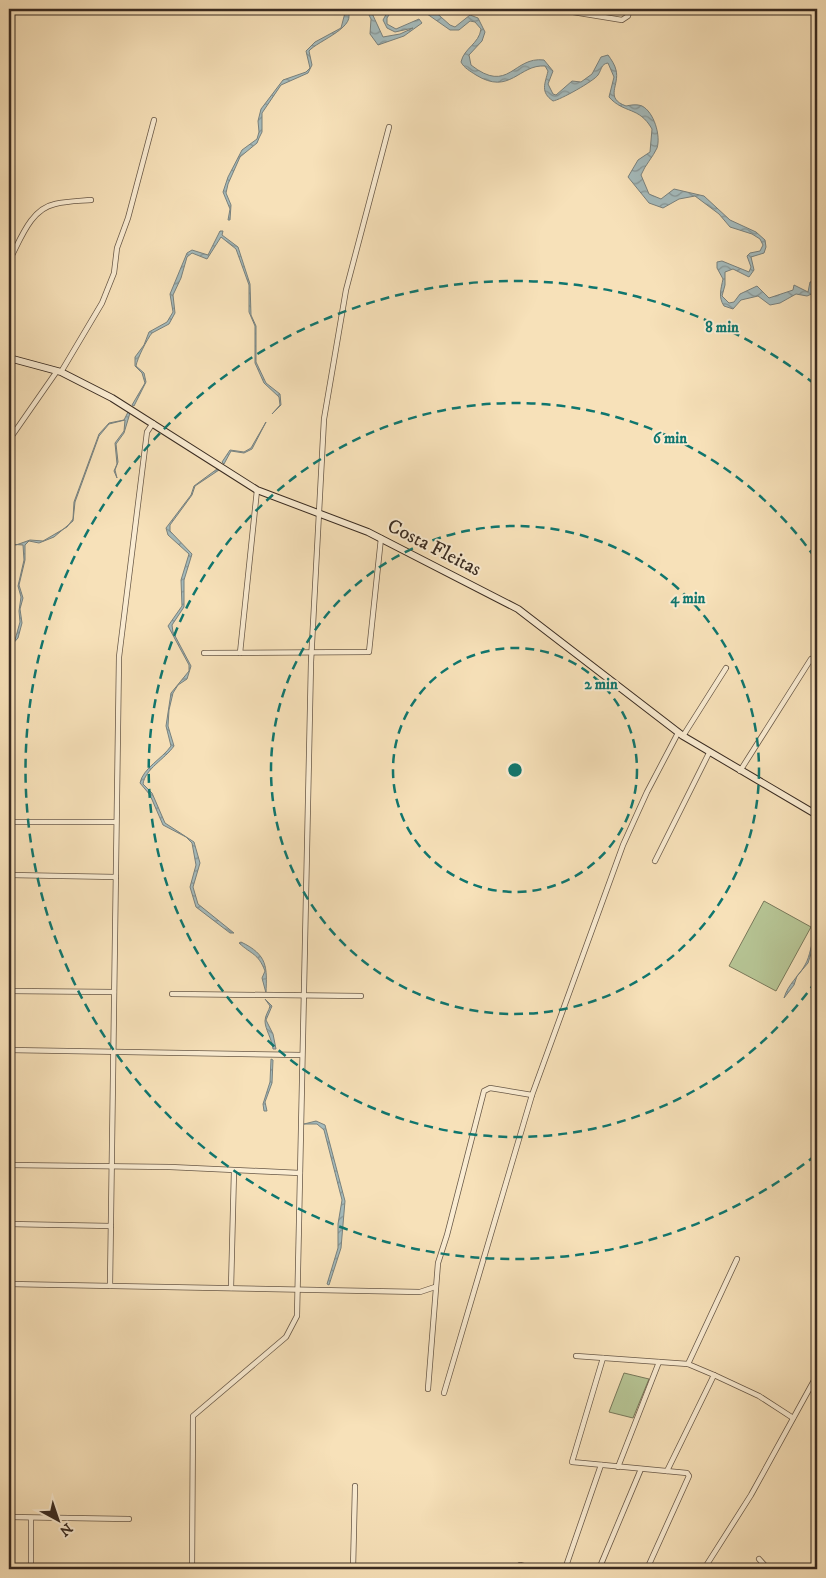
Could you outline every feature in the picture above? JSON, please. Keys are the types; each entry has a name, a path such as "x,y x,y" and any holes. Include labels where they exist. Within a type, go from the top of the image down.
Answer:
{"main road":[{"name":"Costa Fleitas","path":"9,358 59,372 112,398 257,490 381,538 529,616 680,735 815,814"}],"street":[{"path":"573,12 622,20 628,16 630,9"},
{"path":"9,440 59,372 102,304 114,273 117,248 128,218 154,120"},
{"path":"192,1569 193,1416 286,1337 297,1316 312,652 324,419 346,290 389,127"},
{"path":"9,261 33,218 41,210 53,204 91,200"},
{"path":"110,1286 119,657 147,432 153,423"},
{"path":"240,652 257,490"},
{"path":"204,653 369,652 381,538"},
{"path":"740,771 811,659"},
{"path":"444,1393 532,1095 624,845 647,792 680,735 726,668"},
{"path":"655,861 709,753"},
{"path":"815,814 817,805"},
{"path":"9,1111 10,822 116,822"},
{"path":"10,875 116,877"},
{"path":"10,991 114,992"},
{"path":"172,994 361,996"},
{"path":"9,1050 302,1055"},
{"path":"428,1389 438,1260 447,1234 484,1091 490,1088 532,1095"},
{"path":"9,1165 170,1167 300,1173"},
{"path":"231,1288 234,1171"},
{"path":"9,1224 111,1226"},
{"path":"688,1364 738,1260"},
{"path":"9,1284 420,1292 435,1287"},
{"path":"576,1356 688,1364 759,1396 793,1418"},
{"path":"603,1358 572,1462 687,1472 689,1476 646,1569"},
{"path":"618,1467 659,1362"},
{"path":"667,1471 714,1375"},
{"path":"704,1569 751,1495 817,1375"},
{"path":"565,1569 601,1465"},
{"path":"599,1569 640,1469"},
{"path":"353,1569 355,1486"},
{"path":"9,1517 129,1519"},
{"path":"30,1569 31,1518"},
{"path":"759,1559 768,1569"},
{"path":"520,1564 535,1569"}],"green space":[{"path":"764,901 811,927 776,991 729,966"},
{"path":"624,1373 649,1379 633,1418 609,1412"}],"water":[{"path":"346,9 349,15 348,21 343,27 309,51 312,65 308,73 281,85 262,113 262,132 257,143 240,157 228,184 226,193 231,205 230,220 228,220 230,209 223,192 228,177 242,150 257,139 261,109 283,80 306,72 310,68 306,51 315,42 341,28"},
{"path":"366,9 370,9 383,37 400,34 413,28 395,32 387,28 383,20 389,9 393,9 387,18 387,24 396,29 419,19 422,23 404,36 378,45 370,34 371,19"},
{"path":"420,9 432,9 450,25 455,27 470,15 478,18 485,32 482,41 469,55 471,65 484,73 503,76 525,63 534,60 544,60 553,71 548,84 553,94 556,95 572,81 581,82 592,74 601,57 608,55 616,70 614,95 616,99 619,103 626,106 642,106 650,113 656,125 657,148 641,175 649,194 661,199 674,189 704,196 730,220 756,232 765,240 766,247 764,253 751,257 754,270 749,277 733,269 725,272 725,285 722,296 729,303 734,302 740,294 757,286 769,298 793,290 794,285 808,292 810,282 817,280 814,293 807,296 796,294 780,303 770,305 758,296 741,300 733,309 724,306 721,296 723,279 717,268 717,262 722,261 749,272 751,267 747,256 750,253 760,251 763,245 760,239 752,234 730,227 719,214 695,196 679,199 663,208 649,203 628,177 638,160 650,152 652,129 637,113 620,106 609,97 614,77 608,63 590,81 553,101 546,94 544,88 548,71 545,66 528,70 506,81 488,81 469,71 461,62 465,53 480,34 481,29 475,22 470,21 459,30 450,30"},
{"path":"220,231 223,231 222,235 238,247 250,284 251,315 256,326 256,362 266,383 280,394 281,405 272,414 280,405 279,397 264,383 255,363 255,326 249,312 249,285 236,249 221,237 207,259 192,253 187,257 181,278 173,295 175,313 169,324 152,333 138,359 136,366 144,373 146,382 134,406 132,405 145,383 142,373 135,366 135,357 144,345 149,332 167,322 173,312 170,294 187,253 192,250 208,255"},
{"path":"128,412 130,413 124,433 116,444 118,462 115,470 117,478 114,471 117,464 115,443 124,431 125,420 109,424 99,436 75,502 73,521 69,524 73,519 74,502 99,434 109,423 124,420"},
{"path":"266,422 252,449 244,453 231,451 224,464 222,462 230,450 244,452 251,448"},
{"path":"217,469 219,470 195,486 192,495 170,525 170,531 192,554 184,580 184,607 172,625 173,632 191,666 187,679 178,685 173,693 169,710 168,726 174,746 151,769 143,784 152,793 165,823 194,842 200,863 193,887 198,904 234,933 230,933 196,907 190,887 196,865 192,843 186,837 163,825 150,795 140,783 149,768 171,746 166,726 171,693 189,671 189,665 168,626 182,606 181,580 189,554 168,535 166,528 191,495 194,486"},
{"path":"63,529 54,537 39,543 29,541 25,545 25,560 19,585 23,598 20,609 22,623 18,638 9,648 15,640 20,622 19,611 21,597 18,586 24,560 23,545 17,545 30,540 43,541"},
{"path":"817,935 808,963 800,972 807,961"},
{"path":"241,942 256,952 264,963 266,969 266,993 262,978 265,971 257,957 239,943"},
{"path":"797,977 794,985 784,998 788,988"},
{"path":"265,999 272,1006 266,1020 273,1034 276,1049 273,1049 265,1024 266,1017 270,1006"},
{"path":"271,1059 273,1060 272,1083 265,1102 267,1111 264,1111 263,1104 270,1082"},
{"path":"316,1121 325,1125 345,1201 341,1248 329,1285 327,1284 338,1248 338,1224 342,1200 324,1130 317,1124 304,1124"}]}
